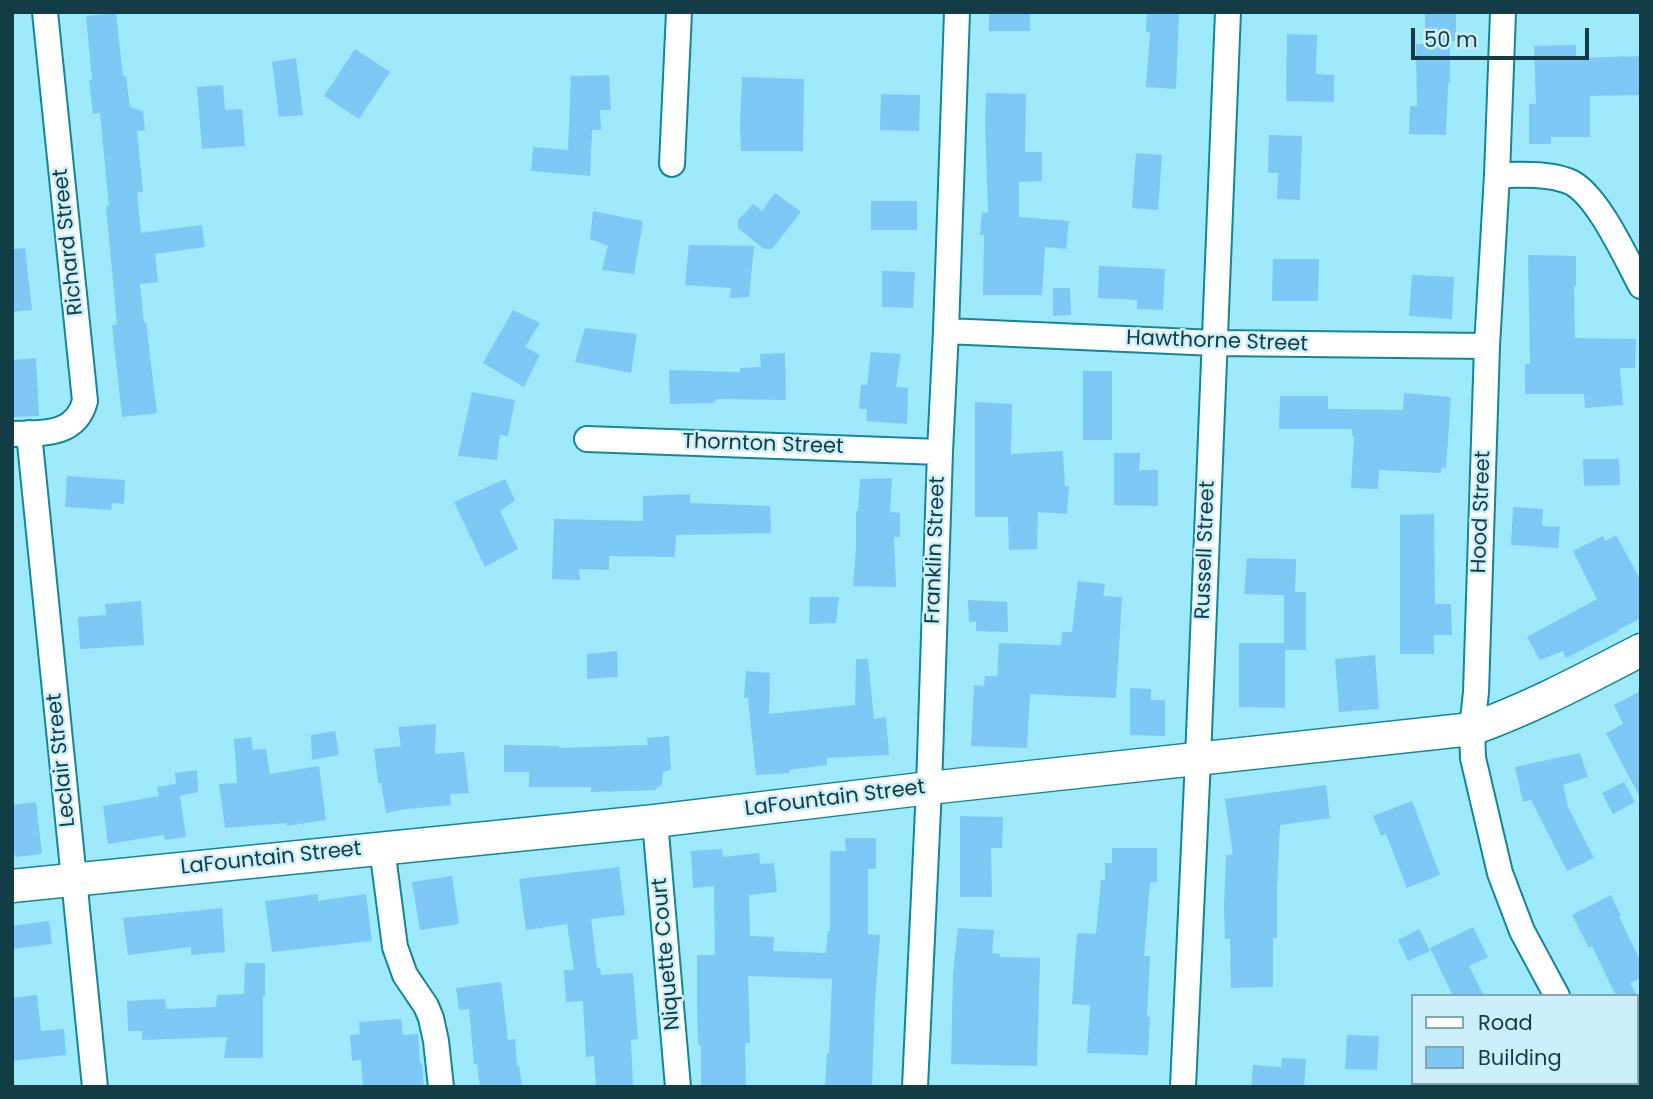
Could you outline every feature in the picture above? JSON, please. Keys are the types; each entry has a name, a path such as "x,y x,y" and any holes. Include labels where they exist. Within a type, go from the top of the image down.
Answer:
{"street":[{"name":"Richard Street","path":"21,433 57,430 71,425 81,415 85,401 45,12"},
{"path":"671,164 679,12"},
{"name":"Franklin Street","path":"915,1087 929,788 957,12"},
{"name":"Russell Street","path":"1183,1087 1228,12"},
{"name":"Hood Street","path":"1503,12 1487,346 1473,758 1500,873 1522,930 1556,994"},
{"path":"1497,174 1556,178 1570,181 1580,188 1599,210 1641,286"},
{"name":"Hawthorne Street","path":"946,331 1214,343 1487,346"},
{"name":"Leclair Street","path":"21,433 74,879 95,1087"},
{"name":"Thornton Street","path":"587,439 940,452"},
{"name":"LaFountain Street","path":"12,886 656,821 929,788 1472,729 1557,694 1641,650"},
{"name":"Niquette Court","path":"656,821 677,1087"},
{"path":"382,848 395,947 405,975 431,1018 441,1087"}],"building":[{"path":"989,12 1030,12 1030,31 989,31"},
{"path":"1147,12 1179,12 1176,89 1146,87 1150,32 1146,32"},
{"path":"1425,12 1456,12 1456,41 1450,41 1446,135 1409,134 1410,106 1417,106 1416,44 1425,44"},
{"path":"116,13 123,76 126,76 130,107 143,111 145,130 137,131 143,192 137,192 141,233 202,225 205,247 155,254 158,282 140,284 157,413 122,417 112,325 117,325 106,206 109,206 100,113 93,114 86,16"},
{"path":"1287,34 1317,35 1316,74 1334,75 1334,102 1286,101"},
{"path":"1576,45 1576,58 1641,56 1641,95 1590,96 1590,137 1551,137 1551,144 1529,144 1529,104 1536,104 1534,46"},
{"path":"355,49 390,72 359,119 324,96"},
{"path":"296,58 303,115 279,117 272,62"},
{"path":"609,75 611,110 600,110 601,130 592,130 590,176 531,171 533,147 568,150 571,76"},
{"path":"742,77 804,79 803,151 741,151"},
{"path":"223,85 225,110 242,109 245,146 202,149 197,87"},
{"path":"986,93 1026,94 1025,152 1042,152 1042,181 1019,182 1019,217 1069,221 1066,249 1045,247 1042,295 983,295 984,235 980,235 982,212 988,213"},
{"path":"881,94 920,95 919,131 880,130"},
{"path":"1269,135 1302,136 1300,200 1277,199 1278,173 1268,173"},
{"path":"1136,153 1162,155 1158,210 1132,208"},
{"path":"775,193 801,212 772,249 764,249 738,228 738,220 753,204 762,211"},
{"path":"871,201 917,201 917,230 871,230"},
{"path":"593,211 643,221 634,274 602,270 608,246 590,239"},
{"path":"689,245 754,246 749,297 730,298 731,288 685,285"},
{"path":"25,248 32,310 12,312 12,249"},
{"path":"1528,255 1576,256 1575,338 1636,339 1635,368 1620,368 1623,405 1585,408 1584,394 1525,394 1525,364 1530,364"},
{"path":"1273,259 1319,259 1318,301 1272,301"},
{"path":"1099,266 1165,269 1163,310 1137,309 1137,300 1098,298"},
{"path":"882,271 915,272 913,308 882,307"},
{"path":"1412,275 1454,277 1452,319 1409,316"},
{"path":"1053,288 1070,288 1071,315 1053,316"},
{"path":"513,310 540,323 525,347 540,355 524,387 483,363"},
{"path":"585,328 637,334 631,373 575,362"},
{"path":"871,352 901,354 896,387 908,388 907,424 866,421 867,409 859,409 861,385 867,385"},
{"path":"785,353 786,400 716,399 715,403 670,404 669,370 740,372 740,368 761,367 760,354"},
{"path":"36,358 39,416 12,417 12,360"},
{"path":"1083,371 1112,371 1112,440 1083,440"},
{"path":"472,392 515,400 508,436 500,435 497,460 458,456"},
{"path":"1404,393 1451,397 1446,468 1441,468 1441,473 1379,470 1378,489 1351,488 1354,436 1352,429 1279,429 1280,396 1328,396 1328,409 1403,410"},
{"path":"975,402 1012,404 1011,454 1063,451 1065,486 1069,486 1067,514 1038,512 1037,549 1009,550 1008,517 975,517"},
{"path":"1114,453 1140,453 1139,470 1158,470 1158,506 1114,505"},
{"path":"1583,459 1619,459 1620,485 1584,486"},
{"path":"67,476 125,480 124,504 112,503 111,510 65,507"},
{"path":"892,478 890,512 900,513 900,537 894,537 896,587 853,586 860,479"},
{"path":"505,479 515,500 500,511 518,549 485,567 454,502"},
{"path":"690,494 690,503 770,506 771,533 676,535 675,557 609,556 609,570 579,569 580,580 552,579 554,519 643,521 643,496"},
{"path":"1513,507 1543,509 1542,526 1560,527 1558,548 1511,545"},
{"path":"1434,514 1435,604 1451,604 1452,635 1434,635 1434,654 1400,654 1400,515"},
{"path":"1616,535 1641,581 1641,618 1566,658 1563,651 1540,660 1527,637 1597,599 1573,551 1603,536 1605,541"},
{"path":"1247,558 1296,559 1295,592 1306,592 1306,650 1285,650 1285,708 1239,707 1239,643 1284,643 1284,595 1244,594"},
{"path":"1078,581 1105,584 1103,596 1122,597 1116,698 1030,694 1027,748 971,746 974,685 984,686 985,676 997,676 999,643 1061,645 1062,632 1072,632"},
{"path":"810,597 839,597 836,623 809,624"},
{"path":"968,600 1007,602 1008,632 976,631 976,622 969,622"},
{"path":"141,601 144,645 80,649 78,617 106,615 105,604"},
{"path":"617,651 618,677 587,679 587,654"},
{"path":"1375,655 1379,709 1339,712 1335,659"},
{"path":"856,659 868,659 874,719 886,717 889,755 827,758 827,765 789,770 790,773 756,775 748,698 744,698 746,671 770,673 769,714 855,705"},
{"path":"1130,688 1151,689 1151,700 1165,700 1165,736 1130,735"},
{"path":"1641,691 1641,799 1606,733 1623,724 1614,705"},
{"path":"436,724 435,754 464,752 469,793 450,794 451,805 386,813 381,783 378,783 374,749 401,746 398,727"},
{"path":"335,731 339,755 312,760 311,735"},
{"path":"669,736 671,770 663,772 662,785 656,790 591,792 591,787 529,787 529,772 504,772 504,745 559,748 648,745 647,738"},
{"path":"251,737 253,750 266,749 270,774 319,766 326,820 287,826 287,823 225,828 219,784 237,783 234,739"},
{"path":"1580,753 1588,777 1563,785 1568,807 1594,858 1567,871 1531,800 1523,802 1515,767"},
{"path":"197,770 198,792 180,796 186,837 165,840 164,835 108,844 103,806 159,796 157,787 176,784 175,773"},
{"path":"1624,782 1635,802 1613,814 1602,793"},
{"path":"1326,785 1330,818 1280,825 1277,938 1273,938 1273,987 1231,988 1230,939 1225,939 1224,906 1226,855 1233,855 1225,799"},
{"path":"1412,801 1440,875 1407,888 1386,834 1381,836 1373,816"},
{"path":"36,802 42,854 15,857 15,852 12,853 12,805"},
{"path":"960,816 1003,817 1002,848 991,848 992,897 960,897"},
{"path":"845,838 876,838 876,869 868,869 868,934 880,935 872,1087 825,1086 832,979 748,976 750,1043 745,1043 746,1087 701,1087 697,955 715,955 714,886 693,888 691,851 722,849 723,857 759,853 760,864 774,863 777,892 749,895 750,936 774,937 773,951 826,953 830,931 830,851 846,851"},
{"path":"1112,848 1157,848 1157,882 1150,882 1144,956 1150,956 1148,1055 1087,1053 1090,1005 1072,1004 1077,933 1096,934 1101,880 1105,880 1105,863 1112,863"},
{"path":"619,867 625,915 591,919 597,968 600,968 601,975 633,973 638,1039 631,1040 633,1087 596,1087 594,1056 586,1057 583,1001 566,1002 564,970 574,970 567,924 526,930 519,879"},
{"path":"452,876 459,924 420,930 412,882"},
{"path":"318,894 318,901 366,894 372,941 272,952 265,901"},
{"path":"1611,895 1641,962 1641,978 1630,983 1636,994 1615,994 1592,946 1589,948 1572,915"},
{"path":"222,908 225,952 191,955 191,947 128,955 123,918"},
{"path":"49,921 52,944 12,949 12,926"},
{"path":"1473,927 1488,957 1469,966 1483,994 1452,994 1430,948"},
{"path":"958,928 994,930 992,953 1000,954 1000,957 1040,958 1037,1066 951,1064 953,974"},
{"path":"1419,929 1430,951 1408,961 1398,940"},
{"path":"245,963 265,963 263,1058 224,1058 227,1037 142,1040 142,1031 128,1031 127,1001 165,999 166,1009 216,1007 217,995 244,994"},
{"path":"501,982 508,1040 515,1039 522,1087 480,1087 477,1064 474,1064 469,1009 459,1010 456,988"},
{"path":"37,995 41,1031 64,1029 66,1055 12,1061 12,998"},
{"path":"401,1019 403,1035 418,1034 424,1087 363,1087 361,1060 352,1061 350,1035 360,1034 359,1022"},
{"path":"1347,1035 1379,1036 1377,1070 1345,1069"},
{"path":"1282,1058 1306,1059 1304,1087 1251,1087 1253,1065 1281,1067"}]}
